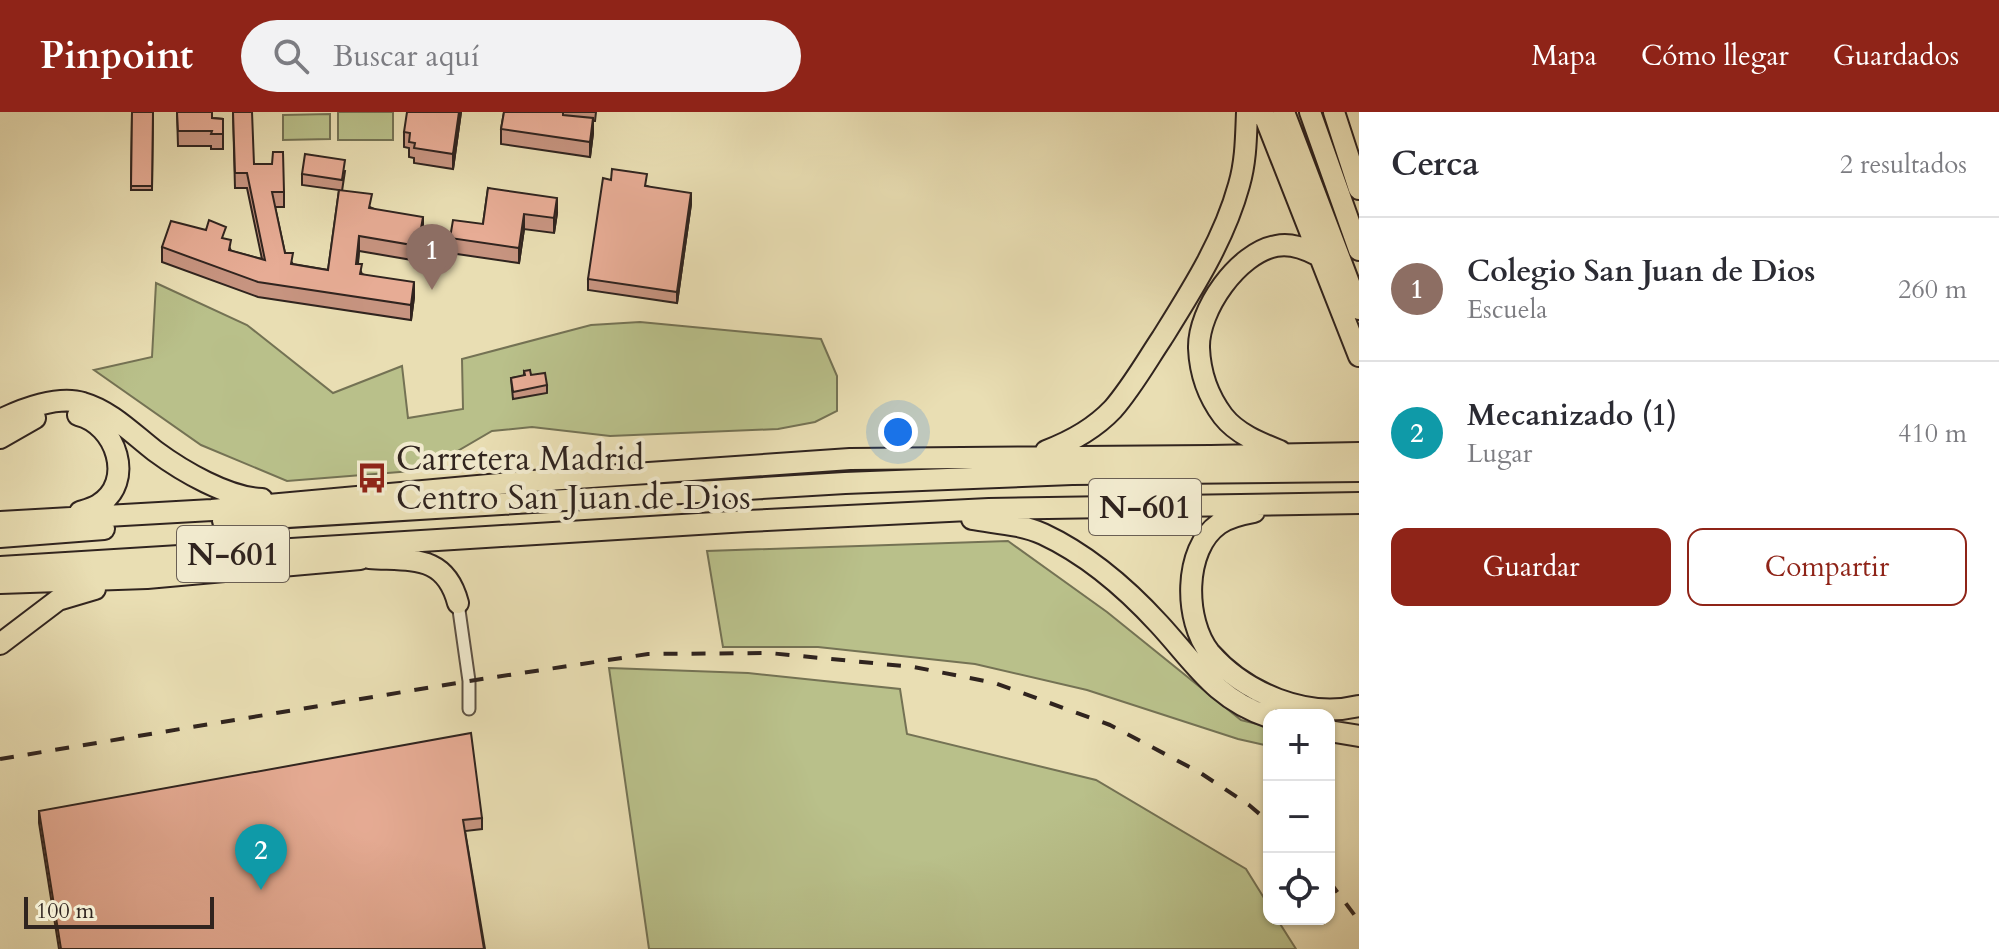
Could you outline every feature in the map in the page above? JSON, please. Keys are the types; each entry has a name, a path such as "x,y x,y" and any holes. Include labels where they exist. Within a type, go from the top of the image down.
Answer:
{"highway":[{"path":"1002,456 1043,452 1077,437 1111,411 1132,385 1189,296 1225,228 1244,167 1247,112"},
{"path":"1263,112 1359,356"},
{"path":"1284,112 1359,309"},
{"path":"1310,112 1359,250"},
{"path":"1334,112 1359,189"},
{"path":"1288,455 1239,431 1223,415 1203,381 1199,345 1208,313 1220,289 1261,250 1293,245 1317,255"},
{"path":"0,420 37,404 81,402 113,417 159,454 211,485 257,499 314,499"},
{"path":"0,438 31,419 55,413 82,415 99,424 116,451 119,469 114,486 101,504 68,518"},
{"path":"0,522 212,510 533,481 850,459 1288,455 1358,459"},
{"name":"N-601","path":"0,537 708,491 1358,459"},
{"path":"766,466 1072,474"},
{"name":"N-601","path":"0,567 989,509 1359,503"},
{"path":"1289,504 1241,515 1219,524 1206,538 1195,560 1190,585 1193,618 1209,651 1237,676 1265,693 1291,705 1329,711 1359,706"},
{"path":"932,514 1014,525 1042,534 1075,553 1107,573 1160,625 1196,670 1243,708 1263,715"},
{"path":"0,583 147,578 369,558 430,549 466,539"},
{"path":"369,558 438,567 454,588 458,603"},
{"path":"0,644 58,600 147,578"},
{"path":"1335,732 1359,736"}],"street":[{"path":"458,603 469,681 469,709"}],"green space":[{"path":"338,112 393,112 393,140 338,140"},
{"path":"330,114 330,139 283,140 283,115"},
{"path":"156,283 247,325 333,393 402,366 408,418 463,409 462,359 591,325 640,322 821,339 837,376 837,411 815,422 778,429 610,436 532,427 492,431 425,470 287,481 201,445 94,370 152,357"},
{"path":"1008,541 1107,612 1241,720 1263,726 1263,745 1087,690 975,664 818,647 723,647 707,551"},
{"path":"609,668 748,673 900,689 907,734 1096,780 1246,869 1263,896 1263,925 1281,925 1296,949 649,949"}],"building":[{"path":"132,112 153,112 152,186 131,186"},
{"path":"177,112 212,112 212,118 223,119 223,134 178,131"},
{"path":"233,112 252,112 254,164 272,164 273,152 283,152 284,192 272,192 285,253 293,253 291,264 328,270 339,190 372,194 369,208 423,217 418,246 359,236 356,264 362,264 360,274 414,282 411,305 258,282 162,247 171,221 206,230 209,220 226,227 222,238 231,240 229,250 265,260 247,173 235,173"},
{"path":"407,112 459,112 453,154 414,148 415,143 409,142 410,133 404,132"},
{"path":"504,112 563,112 563,115 593,118 590,142 501,129"},
{"path":"305,154 345,160 342,180 302,174"},
{"path":"612,169 647,174 645,186 691,193 677,292 588,279 603,178 611,180"},
{"path":"488,188 557,198 554,218 524,214 519,248 450,238 453,220 483,224"},
{"path":"530,370 531,375 545,373 547,385 513,392 511,378 525,375 524,371"},
{"path":"471,733 482,818 463,820 484,949 61,949 39,811"}],"railway":[{"path":"0,759 648,654 769,653 914,667 995,683 1110,725 1199,772 1263,817"},
{"path":"1335,889 1359,921"}],"place":[{"name":"Colegio San Juan de Dios","path":"432,290"},
{"name":"Carretera Madrid Centro San Juan de Dios","path":"372,478"},
{"name":"Mecanizado (1)","path":"261,890"}]}
